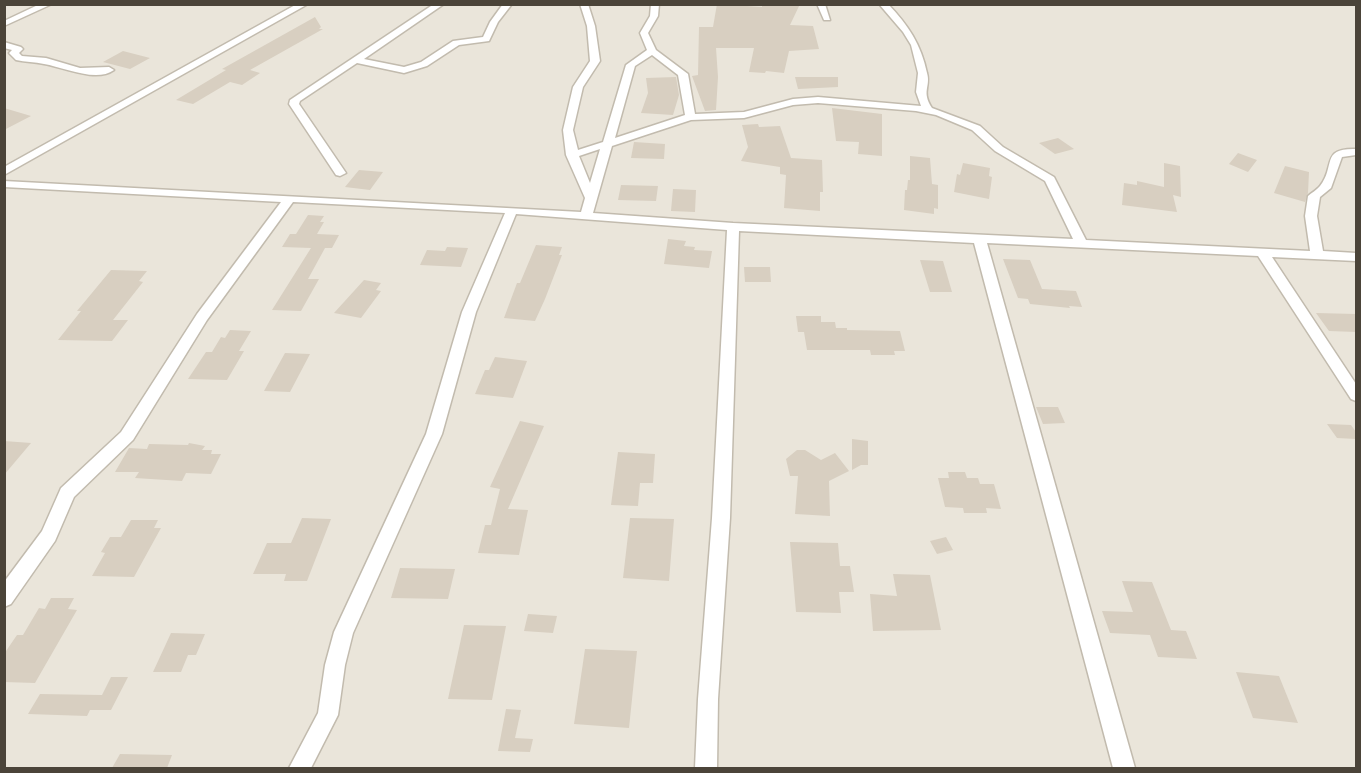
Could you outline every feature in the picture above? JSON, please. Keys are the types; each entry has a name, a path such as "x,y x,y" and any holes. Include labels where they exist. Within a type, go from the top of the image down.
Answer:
{"street":[{"path":"4,24 48,4"},
{"path":"4,172 304,4"},
{"path":"340,173 294,104 295,100 440,4"},
{"path":"356,60 395,69 416,67 456,44 486,39 494,22 508,4"},
{"path":"584,4 591,26 595,61 578,87 568,130 572,155 591,198"},
{"path":"655,4 654,16 644,33 652,51 683,74 690,117"},
{"path":"820,4 827,18"},
{"path":"882,4 902,24 916,45 920,55 918,63 923,76 920,87 923,102 929,111"},
{"path":"4,10 27,13"},
{"path":"4,45 18,49 14,53 19,58 46,61 80,71 109,70"},
{"path":"586,215 631,65 652,51"},
{"path":"572,155 690,117 744,115 793,102 818,100 897,105 929,111 976,128 999,149 1050,179 1081,243"},
{"path":"1317,255 1311,216 1314,196 1325,188 1337,156 1342,152 1356,152"},
{"path":"4,184 512,210 733,227 1356,257"},
{"path":"4,598 49,536 67,494 127,436 202,317 290,198"},
{"path":"300,768 328,715 335,665 344,632 434,434 469,312 512,210"},
{"path":"706,768 708,699 721,518 733,227"},
{"path":"979,238 1124,768"},
{"path":"1262,252 1356,395"}],"shaded area":[{"path":"5,5 1356,5 1356,768 5,768"}],"building":[{"path":"717,4 762,7 762,4 800,4 790,25 813,26 819,49 789,51 784,73 766,71 765,73 749,72 754,48 716,48 718,77 716,110 705,111 692,76 698,75 699,27 713,27"},
{"path":"315,17 321,27 319,29 323,29 250,70 260,73 242,85 230,82 193,104 176,100 226,70 222,69"},
{"path":"123,51 150,58 130,69 103,62"},
{"path":"676,77 679,95 673,115 641,113 648,93 646,78"},
{"path":"795,77 838,77 838,87 798,89"},
{"path":"4,108 31,116 4,130"},
{"path":"832,108 882,114 882,156 858,154 859,142 836,141"},
{"path":"758,124 759,127 780,126 791,158 822,160 823,192 820,192 820,211 784,208 786,175 780,174 780,167 741,161 748,147 742,125"},
{"path":"1058,138 1074,149 1055,154 1039,143"},
{"path":"634,142 665,144 664,159 631,158"},
{"path":"1238,153 1257,160 1248,172 1229,164"},
{"path":"910,156 930,158 932,184 938,185 938,209 934,208 934,214 904,210 905,190 910,180"},
{"path":"963,163 990,168 989,176 992,177 989,199 954,192 957,174 960,175"},
{"path":"1164,163 1180,166 1181,197 1173,195 1177,212 1122,205 1124,183 1137,185 1137,181 1164,187"},
{"path":"1285,166 1309,172 1305,202 1274,193"},
{"path":"359,170 383,172 370,190 345,187"},
{"path":"621,185 658,186 656,201 618,200"},
{"path":"673,189 696,190 695,212 671,211"},
{"path":"308,215 324,216 320,222 324,222 317,234 339,235 332,248 325,248 308,279 319,279 301,311 272,310 311,248 282,247 290,234 296,234"},
{"path":"668,239 686,241 684,246 695,247 694,250 712,251 709,268 664,264"},
{"path":"536,245 562,247 559,255 562,255 545,299 535,321 504,318 517,283 520,283"},
{"path":"447,247 468,248 461,267 420,265 427,250 445,251"},
{"path":"1003,259 1030,260 1042,289 1076,291 1082,307 1030,304 1028,299 1018,298"},
{"path":"920,260 943,261 952,292 930,292"},
{"path":"744,267 770,267 771,282 745,282"},
{"path":"111,270 147,271 139,281 143,282 113,320 128,320 112,341 58,340 81,311 77,311"},
{"path":"364,280 381,283 376,290 381,291 361,318 334,313"},
{"path":"1316,313 1356,314 1356,332 1329,331"},
{"path":"796,316 821,316 821,322 835,322 836,328 847,328 847,330 900,331 905,351 894,351 895,355 871,355 870,350 807,350 804,332 798,332"},
{"path":"230,330 251,331 239,351 244,351 227,380 188,379 206,352 212,352 221,337 225,338"},
{"path":"285,353 310,354 290,392 264,391"},
{"path":"495,357 527,361 513,398 475,394 485,370 489,370"},
{"path":"1036,407 1058,407 1065,423 1043,424"},
{"path":"520,421 544,426 508,509 528,510 519,555 478,553 485,525 491,525 500,489 490,487"},
{"path":"1327,424 1351,425 1356,432 1356,439 1337,438"},
{"path":"852,439 868,441 868,465 861,465 852,470"},
{"path":"4,441 31,443 4,475"},
{"path":"189,443 205,446 202,450 212,450 211,454 221,454 211,474 186,473 182,481 135,478 139,472 115,472 129,448 147,449 149,444 188,445"},
{"path":"797,450 805,450 821,460 835,453 849,471 829,481 830,516 795,514 798,476 790,476 786,459"},
{"path":"618,452 655,454 653,483 640,483 638,506 611,505"},
{"path":"948,472 965,472 967,478 978,478 980,484 994,484 1001,509 986,508 987,513 964,513 963,508 945,507 938,478 949,478"},
{"path":"302,518 331,519 307,581 284,581 286,574 253,574 267,543 291,543"},
{"path":"630,518 674,519 669,581 623,578"},
{"path":"131,520 158,520 154,528 161,528 134,577 92,576 105,553 101,552 110,537 121,537"},
{"path":"946,537 953,550 937,554 930,541"},
{"path":"790,542 838,543 840,566 850,566 854,592 839,592 841,613 796,612"},
{"path":"400,568 455,569 448,599 391,598"},
{"path":"893,574 930,575 941,630 873,631 870,594 897,596"},
{"path":"1122,581 1152,582 1171,630 1186,631 1197,659 1158,657 1150,635 1110,633 1102,611 1133,612"},
{"path":"51,598 74,598 68,609 77,610 35,683 4,682 4,654 17,635 23,635 39,608 45,609"},
{"path":"528,614 557,616 553,633 524,631"},
{"path":"464,625 506,626 492,700 448,699"},
{"path":"171,633 205,634 196,655 188,655 181,672 153,672"},
{"path":"585,649 637,651 629,728 574,724"},
{"path":"1236,672 1279,676 1298,723 1253,718"},
{"path":"111,677 128,677 111,710 90,710 87,716 28,714 40,694 102,695"},
{"path":"506,709 521,710 515,738 533,739 530,752 498,751"},
{"path":"120,754 172,755 167,768 112,768"}]}
